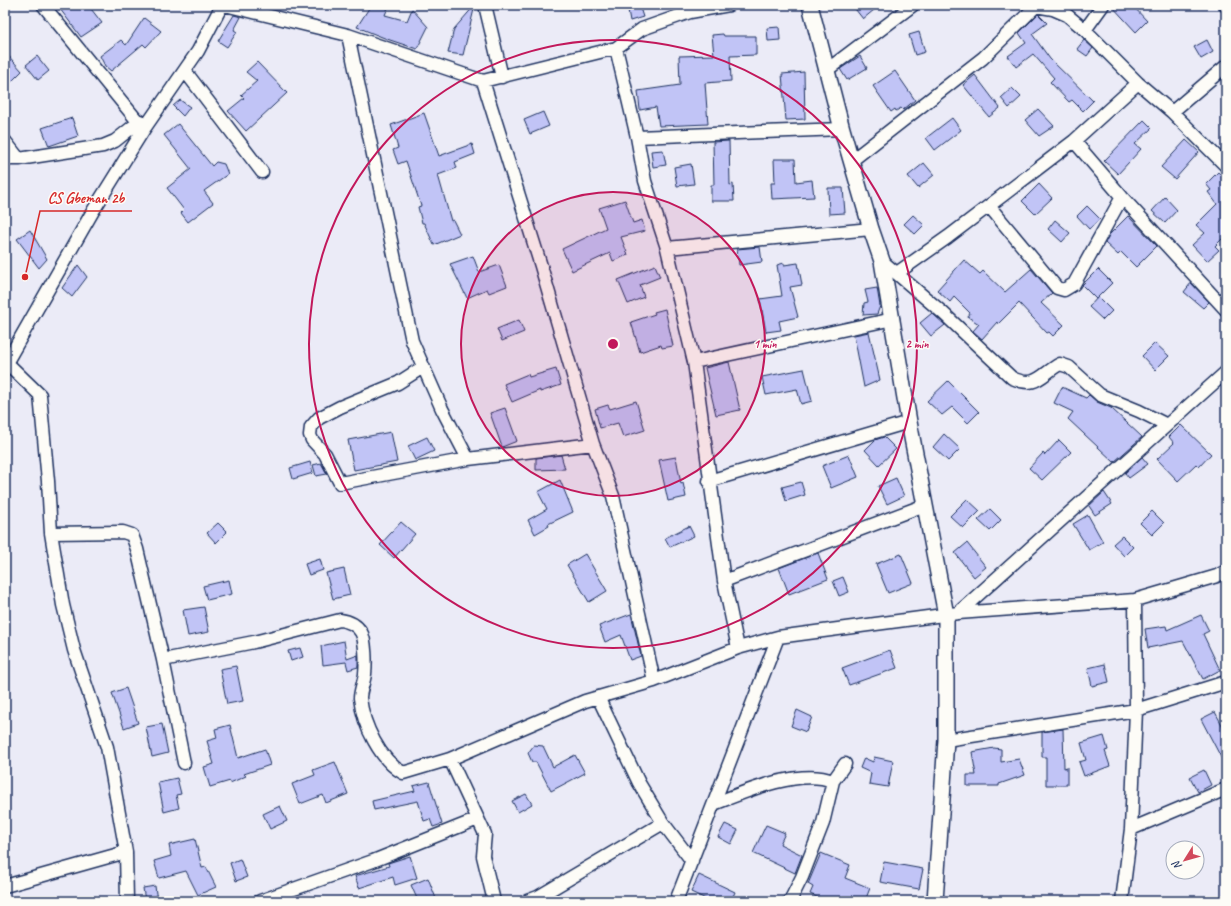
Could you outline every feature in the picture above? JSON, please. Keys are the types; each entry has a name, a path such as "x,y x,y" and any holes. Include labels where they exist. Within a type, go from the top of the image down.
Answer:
{"street":[{"path":"43,5 142,125"},
{"path":"127,901 126,852 107,747 74,650 63,605 51,533 40,396 5,363 142,125 185,71 224,5 348,35 483,81 616,48 642,29 690,12 729,5"},
{"path":"485,5 502,76"},
{"path":"810,5 842,129 882,261 893,319 909,422 925,505 952,614 946,740 935,901"},
{"path":"827,70 913,5"},
{"path":"1084,30 1103,5"},
{"path":"851,161 983,58 1036,6 1067,15 1138,83 1172,112 1226,166"},
{"path":"348,35 412,341 423,367 468,459"},
{"path":"616,48 637,137 645,181 667,248 694,362 709,481 724,581 738,648"},
{"path":"1172,112 1226,66"},
{"path":"185,71 262,172"},
{"path":"483,81 541,266 593,444 612,496 654,680"},
{"path":"897,273 1074,141 1138,83"},
{"path":"5,159 19,159 103,146 115,141 142,125"},
{"path":"637,137 842,129"},
{"path":"5,141 19,159"},
{"path":"1074,141 1122,198 1226,310"},
{"path":"988,206 1057,288 1064,290 1074,284 1122,198"},
{"path":"667,248 871,228"},
{"path":"882,261 943,313 1012,378 1023,383 1032,383 1060,364 1069,367 1100,395 1139,411 1167,425"},
{"path":"694,362 893,319"},
{"path":"423,367 398,383 340,407 319,418 311,426 310,435 312,440 325,454 340,483 468,459 593,444"},
{"path":"952,614 1226,372"},
{"path":"709,481 909,422"},
{"path":"724,581 925,505"},
{"path":"51,533 123,532 132,535 137,549 163,660 184,763"},
{"path":"163,660 254,642 340,620 350,622 361,632 365,657 365,673 360,696 364,718 386,758 394,768 403,773 450,758 585,701 654,680 738,648 778,637 952,614 1135,600 1217,576 1226,571"},
{"path":"1122,901 1131,829 1136,710 1135,600"},
{"path":"676,901 778,637"},
{"path":"946,740 1136,710 1226,682"},
{"path":"598,697 639,784 692,861"},
{"path":"450,758 484,834 483,856 494,901"},
{"path":"790,901 802,877 823,823 833,781 845,764"},
{"path":"714,804 758,787 771,784 814,776 833,781"},
{"path":"1131,829 1226,788"},
{"path":"260,901 373,861 478,820"},
{"path":"527,901 538,897 664,822"},
{"path":"5,886 126,852"}],"building":[{"path":"57,5 88,5 102,23 81,37"},
{"path":"371,5 389,5 385,15 407,21 412,9 428,27 417,49 357,27"},
{"path":"475,5 463,55 448,53 454,29"},
{"path":"852,5 880,5 863,19"},
{"path":"1111,5 1132,5 1147,21 1136,32"},
{"path":"640,8 643,17 630,21 628,10"},
{"path":"1038,14 1047,23 1032,34 1050,59 1093,101 1083,111 1072,100 1069,102 1050,82 1054,78 1033,54 1016,67 1008,56 1026,43 1019,33"},
{"path":"234,15 241,17 234,30 237,32 227,47 218,41"},
{"path":"144,18 161,31 146,47 143,44 111,71 105,66 100,56 121,40 126,45"},
{"path":"779,27 780,40 768,41 767,28"},
{"path":"919,32 925,52 915,55 909,35"},
{"path":"723,34 724,36 756,36 756,55 730,56 731,81 705,83 708,124 659,126 656,107 640,110 638,91 680,85 679,56 714,55 712,35"},
{"path":"1084,40 1093,48 1087,56 1077,49"},
{"path":"1207,40 1213,52 1201,59 1194,47"},
{"path":"5,52 22,71 10,83 5,77"},
{"path":"37,56 49,71 38,80 26,65"},
{"path":"860,56 867,68 847,80 840,69"},
{"path":"257,62 287,93 246,131 228,111 244,98 241,95 257,81 246,72"},
{"path":"895,71 915,100 903,110 901,108 896,111 895,109 891,112 873,86"},
{"path":"804,72 805,119 786,120 782,74"},
{"path":"975,75 1000,108 989,117 963,85"},
{"path":"1012,88 1021,97 1009,108 1001,98"},
{"path":"180,100 190,107 183,116 173,106"},
{"path":"1038,109 1054,126 1039,136 1025,120"},
{"path":"543,112 549,126 530,134 524,120"},
{"path":"424,113 439,156 472,144 475,154 455,162 457,168 438,175 451,221 453,220 460,234 434,245 424,223 422,223 418,207 421,206 406,161 398,164 393,150 398,148 391,125"},
{"path":"72,118 78,136 49,146 42,128"},
{"path":"952,118 961,130 935,150 926,138"},
{"path":"1144,120 1152,128 1135,144 1141,149 1118,174 1104,161"},
{"path":"178,124 212,166 216,162 224,164 228,174 204,191 213,203 188,222 181,213 184,210 167,188 191,169 164,135"},
{"path":"1186,140 1199,152 1175,179 1161,167"},
{"path":"729,141 730,185 733,184 734,201 711,201 711,185 714,185 713,142"},
{"path":"663,150 666,165 653,167 651,151"},
{"path":"774,159 795,159 796,182 812,180 814,197 772,199 771,183 775,183"},
{"path":"924,163 934,175 918,188 908,176"},
{"path":"691,164 694,184 677,186 674,167"},
{"path":"1218,172 1226,180 1226,235 1215,246 1219,250 1207,261 1192,245 1205,233 1196,225 1217,204 1208,192 1211,190 1206,184"},
{"path":"1039,184 1052,198 1035,214 1022,201"},
{"path":"828,188 843,188 845,213 829,214"},
{"path":"1165,197 1177,210 1165,223 1152,211"},
{"path":"625,200 633,223 642,220 645,231 621,237 628,255 613,261 610,253 572,271 562,249 606,228 599,208"},
{"path":"1087,206 1100,219 1089,229 1077,216"},
{"path":"913,215 924,225 915,234 904,224"},
{"path":"1128,216 1157,246 1136,267 1121,252 1118,255 1105,243 1109,235"},
{"path":"1055,220 1070,233 1062,242 1048,229"},
{"path":"30,230 47,259 39,268 17,239"},
{"path":"760,247 762,262 739,265 737,249"},
{"path":"473,256 479,272 499,265 507,286 489,293 487,289 467,298 450,264"},
{"path":"964,260 980,274 983,271 1005,292 1031,269 1052,293 1041,303 1064,325 1053,336 1049,332 1047,333 1019,303 998,324 997,322 982,339 973,331 979,324 968,317 970,313 954,297 950,302 937,290"},
{"path":"784,263 784,265 798,263 802,285 790,287 798,317 779,321 781,330 766,332 760,299 782,296 777,265"},
{"path":"78,265 87,277 72,297 62,288"},
{"path":"655,265 660,277 640,285 644,297 628,304 618,280"},
{"path":"1098,269 1112,283 1096,299 1082,285"},
{"path":"1191,283 1209,302 1203,308 1184,292"},
{"path":"877,288 880,306 877,314 863,315 864,303 868,302 865,290"},
{"path":"1098,297 1112,311 1103,320 1089,307"},
{"path":"665,309 673,346 662,348 661,345 640,352 631,322"},
{"path":"932,313 945,325 931,336 920,323"},
{"path":"519,320 524,332 502,341 497,329"},
{"path":"869,332 880,380 864,387 854,335"},
{"path":"1155,343 1169,356 1155,370 1142,356"},
{"path":"729,362 740,410 716,415 705,368"},
{"path":"556,369 561,385 540,392 540,390 512,402 504,384 528,374 529,377"},
{"path":"804,369 812,401 801,404 797,389 766,395 762,377"},
{"path":"948,381 979,412 968,423 952,407 942,415 927,401"},
{"path":"1062,387 1086,398 1089,395 1097,402 1111,408 1142,437 1114,462 1068,419 1073,412 1054,403"},
{"path":"636,401 645,430 623,437 618,423 600,428 595,409 608,405 610,409"},
{"path":"505,408 517,441 502,447 490,413"},
{"path":"1181,425 1211,454 1199,467 1196,464 1178,481 1157,459 1174,443 1169,437"},
{"path":"391,432 397,462 354,470 348,440"},
{"path":"944,434 960,449 948,461 933,447"},
{"path":"427,437 434,451 415,460 408,446"},
{"path":"884,437 896,449 879,465 865,450 875,440"},
{"path":"1059,440 1071,452 1042,480 1029,468 1043,453 1045,455"},
{"path":"561,455 565,469 536,470 536,458"},
{"path":"849,455 858,477 831,488 822,466"},
{"path":"676,457 681,484 683,483 686,497 668,501 659,460"},
{"path":"1142,457 1148,464 1129,478 1125,473"},
{"path":"310,462 313,473 293,479 290,468"},
{"path":"321,463 327,474 316,476 313,465"},
{"path":"896,478 904,496 887,504 878,486"},
{"path":"560,480 573,512 548,524 549,526 535,534 528,520 547,509 538,492"},
{"path":"801,482 805,495 786,501 782,487"},
{"path":"1104,492 1112,504 1095,515 1089,506"},
{"path":"967,499 980,511 963,528 950,516"},
{"path":"990,509 1001,520 990,531 978,520"},
{"path":"1152,511 1164,523 1152,535 1140,523"},
{"path":"1088,515 1103,542 1089,550 1073,524"},
{"path":"401,522 415,534 394,558 380,545"},
{"path":"218,523 227,532 216,543 207,533"},
{"path":"689,526 694,536 670,547 665,538"},
{"path":"1122,536 1133,547 1124,556 1113,544"},
{"path":"967,543 986,567 974,577 955,553"},
{"path":"818,553 828,579 789,594 779,568"},
{"path":"585,554 607,591 589,602 567,565"},
{"path":"901,554 913,583 888,593 876,564"},
{"path":"320,559 323,570 309,575 305,564"},
{"path":"344,569 350,595 333,599 326,573"},
{"path":"843,577 849,592 839,596 833,581"},
{"path":"229,580 232,594 207,600 203,586"},
{"path":"204,607 209,632 188,636 183,610"},
{"path":"631,614 641,656 630,660 621,635 605,642 599,626"},
{"path":"1201,615 1209,631 1203,634 1220,670 1203,679 1183,641 1148,648 1145,629 1166,626 1167,630"},
{"path":"344,641 347,659 358,655 358,667 348,670 346,662 323,665 321,646"},
{"path":"300,648 303,657 291,661 288,651"},
{"path":"890,650 897,668 849,685 842,668"},
{"path":"1105,664 1109,682 1092,686 1088,668"},
{"path":"236,666 243,701 227,704 220,669"},
{"path":"126,688 138,723 124,728 112,693"},
{"path":"797,710 812,717 806,732 791,726"},
{"path":"1215,712 1226,732 1226,767 1201,719"},
{"path":"162,724 168,753 152,757 146,727"},
{"path":"230,725 238,758 265,749 270,765 244,774 246,776 230,783 230,781 210,787 204,767 214,764 207,741 217,738 215,729"},
{"path":"1063,729 1064,768 1067,767 1067,785 1046,785 1046,757 1042,757 1042,732"},
{"path":"1104,736 1108,750 1105,751 1110,766 1084,776 1079,762 1086,760 1081,743"},
{"path":"534,745 543,746 553,767 575,755 585,773 551,791 536,762 532,762 528,753"},
{"path":"994,748 1001,749 1001,762 1019,759 1025,775 999,784 999,786 967,786 967,775 976,775 972,752"},
{"path":"874,757 893,761 888,787 869,784 871,773 860,768 864,758 873,762"},
{"path":"335,762 348,794 326,803 323,795 300,804 292,784 315,775 313,770"},
{"path":"1204,770 1211,785 1198,792 1190,777"},
{"path":"177,778 181,794 176,795 179,808 164,812 158,782"},
{"path":"429,782 442,824 433,827 430,819 424,821 418,801 374,810 372,801 415,791 413,786"},
{"path":"526,794 532,804 518,812 512,801"},
{"path":"280,806 287,821 270,829 263,814"},
{"path":"725,824 738,830 731,844 718,837"},
{"path":"766,825 785,833 780,844 802,855 795,873 753,853"},
{"path":"195,839 202,868 206,867 216,887 198,895 186,871 159,878 154,861 171,856 169,845"},
{"path":"821,853 850,865 845,878 870,888 865,901 826,901 810,894 813,887 808,884"},
{"path":"410,856 417,878 395,885 393,877 359,888 355,876 389,866 388,863"},
{"path":"240,859 247,877 236,881 230,863"},
{"path":"884,862 923,869 919,889 880,882"},
{"path":"699,875 735,892 731,901 710,901 691,892"},
{"path":"428,878 437,901 418,901 411,885"},
{"path":"155,886 157,901 145,901 143,888"}],"place":[{"name":"CS Gbeman 2b","path":"25,277"}]}
